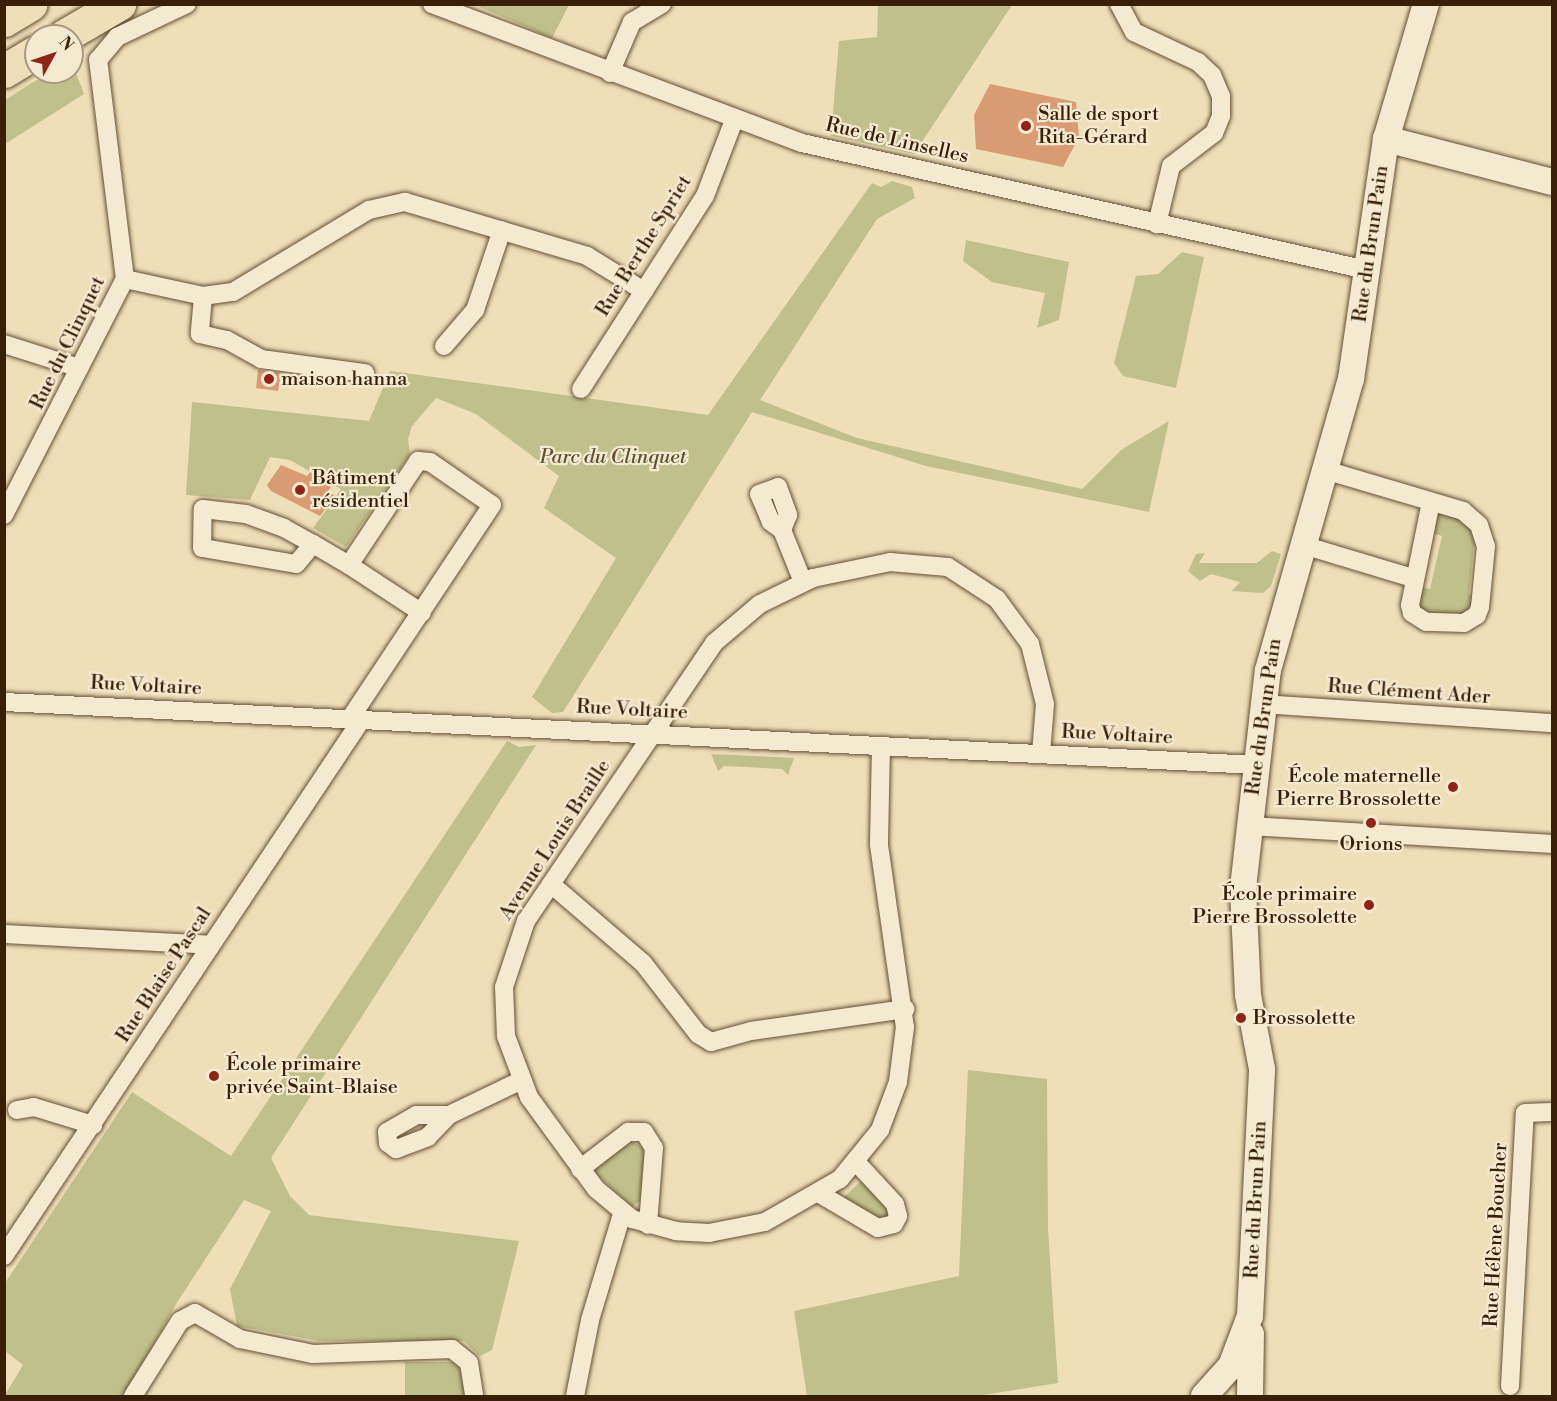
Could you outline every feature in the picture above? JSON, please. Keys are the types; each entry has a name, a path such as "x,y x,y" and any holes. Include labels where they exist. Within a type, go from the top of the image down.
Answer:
{"highway":[{"path":"4,20 31,4"},
{"path":"84,24 119,4"},
{"path":"4,71 24,59"}],"main road":[{"name":"Rue du Brun Pain","path":"1204,1396 1232,1366 1250,1316 1262,1080 1244,943 1250,826 1263,704 1275,632 1351,379 1386,139 1406,57 1426,4"},
{"path":"1386,139 1552,182"},
{"path":"1250,1316 1250,1396"},
{"path":"1210,1396 1233,1396"}],"street":[{"name":"Rue du Clinquet","path":"4,515 125,279 97,68 112,41 187,4"},
{"name":"Rue de Linselles","path":"432,4 734,120 824,149 1367,270"},
{"path":"610,74 628,27 662,4"},
{"path":"1119,4 1134,32 1198,63 1212,75 1221,96 1221,116 1214,133 1170,166 1156,224"},
{"name":"Rue Berthe Spriet","path":"581,389 705,196 734,120"},
{"path":"125,279 203,296 242,288 385,203 415,202 586,256 644,291"},
{"path":"444,346 475,310 502,230"},
{"path":"203,296 200,334 227,340 261,359 365,373"},
{"path":"4,344 80,368"},
{"name":"Rue Blaise Pascal","path":"4,1256 211,945 492,505 430,462 421,460 413,465 349,565"},
{"path":"1325,471 1431,502 1472,517 1484,536 1477,615 1464,623 1418,618 1410,606 1413,578 1431,502"},
{"path":"313,544 296,564 202,548 203,509 255,517 313,544 422,613"},
{"path":"782,530 802,582"},
{"path":"1303,545 1413,578"},
{"name":"Avenue Louis Braille","path":"881,746 879,845 905,1009 895,1094 880,1130 857,1163 820,1194 773,1218 736,1230 701,1232 648,1225 622,1214 579,1169 520,1081 503,1025 504,987 515,945 550,884 650,734 720,636 760,604 802,582 902,561 943,565 968,575 1004,606 1034,652 1045,704 1041,754"},
{"name":"Rue Voltaire","path":"4,702 1256,765"},
{"name":"Rue Clément Ader","path":"1263,704 1552,723"},
{"path":"1250,826 1552,844"},
{"path":"550,884 653,975 703,1038 717,1042 751,1031 905,1009"},
{"path":"4,934 211,945"},
{"path":"449,1115 520,1081"},
{"path":"17,1110 34,1107 93,1125"},
{"name":"Rue Hélène Boucher","path":"1510,1386 1525,1113 1552,1112"},
{"path":"579,1169 628,1132 644,1132 654,1148 648,1225"},
{"path":"820,1194 878,1228 894,1224 898,1216 895,1204 857,1163"},
{"path":"575,1396 590,1320 622,1214"},
{"path":"133,1396 180,1321 195,1313 240,1339 313,1354 452,1349 469,1363 474,1396"}],"green space":[{"path":"473,4 569,4 569,5 552,38"},
{"path":"878,5 1012,5 914,154 831,136 839,41 877,37"},
{"path":"30,84 80,84 84,94 5,144 5,100"},
{"name":"Parc du Clinquet","path":"892,181 912,187 915,198 877,219 760,400 857,438 1082,489 1121,450 1169,421 1149,512 926,466 752,412 563,712 552,713 532,697 616,558 544,508 559,476 476,414 436,398 412,426 408,439 410,454 346,547 313,528 341,489 290,460 270,457 250,500 186,495 192,402 369,421 390,371 708,415 872,183 881,187"},
{"path":"966,240 1069,262 1059,320 1037,328 1045,293 992,282 963,261"},
{"path":"1182,252 1204,257 1176,388 1123,376 1114,363 1136,276 1158,274"},
{"path":"1443,513 1465,521 1480,540 1479,546 1474,545 1469,595 1474,596 1473,607 1463,617 1423,613 1416,604 1418,586 1430,589 1442,536 1431,533 1435,517"},
{"path":"1272,551 1281,554 1271,586 1263,593 1232,591 1240,582 1211,574 1200,581 1188,571 1196,554 1205,553 1199,563 1257,563"},
{"path":"507,741 519,747 536,745 271,1158 290,1196 309,1215 519,1241 492,1350 480,1356 464,1341 319,1341 237,1326 230,1289 271,1211 244,1200 176,1304 125,1396 5,1395 23,1365 5,1351 5,1283 132,1092 231,1156"},
{"path":"711,754 794,758 788,775 782,769 724,766 718,771"},
{"path":"968,1070 1047,1079 1048,1229 1058,1383 977,1396 807,1396 794,1311 959,1276"},
{"path":"630,1141 641,1146 646,1157 640,1201 632,1207 594,1172 595,1165"},
{"path":"863,1179 893,1210 885,1223 842,1199"},
{"path":"405,1362 455,1362 467,1381 467,1396 405,1396"}],"building":[{"name":"Salle de sport Rita-Gérard","path":"990,84 1076,102 1079,137 1063,167 976,149 974,115"},
{"name":"maison hanna","path":"258,370 281,373 278,391 256,388"},
{"name":"Bâtiment résidentiel","path":"281,465 307,476 310,472 331,487 328,491 335,496 320,516 271,491 267,485"}],"place":[{"name":"Salle de sport Rita-Gérard","path":"1026,126"},
{"name":"maison hanna","path":"269,379"},
{"name":"Bâtiment résidentiel","path":"300,490"},
{"name":"École maternelle Pierre Brossolette","path":"1453,787"},
{"name":"Orions","path":"1371,823"},
{"name":"École primaire Pierre Brossolette","path":"1369,905"},
{"name":"Brossolette","path":"1241,1018"},
{"name":"École primaire privée Saint-Blaise","path":"214,1076"}]}
